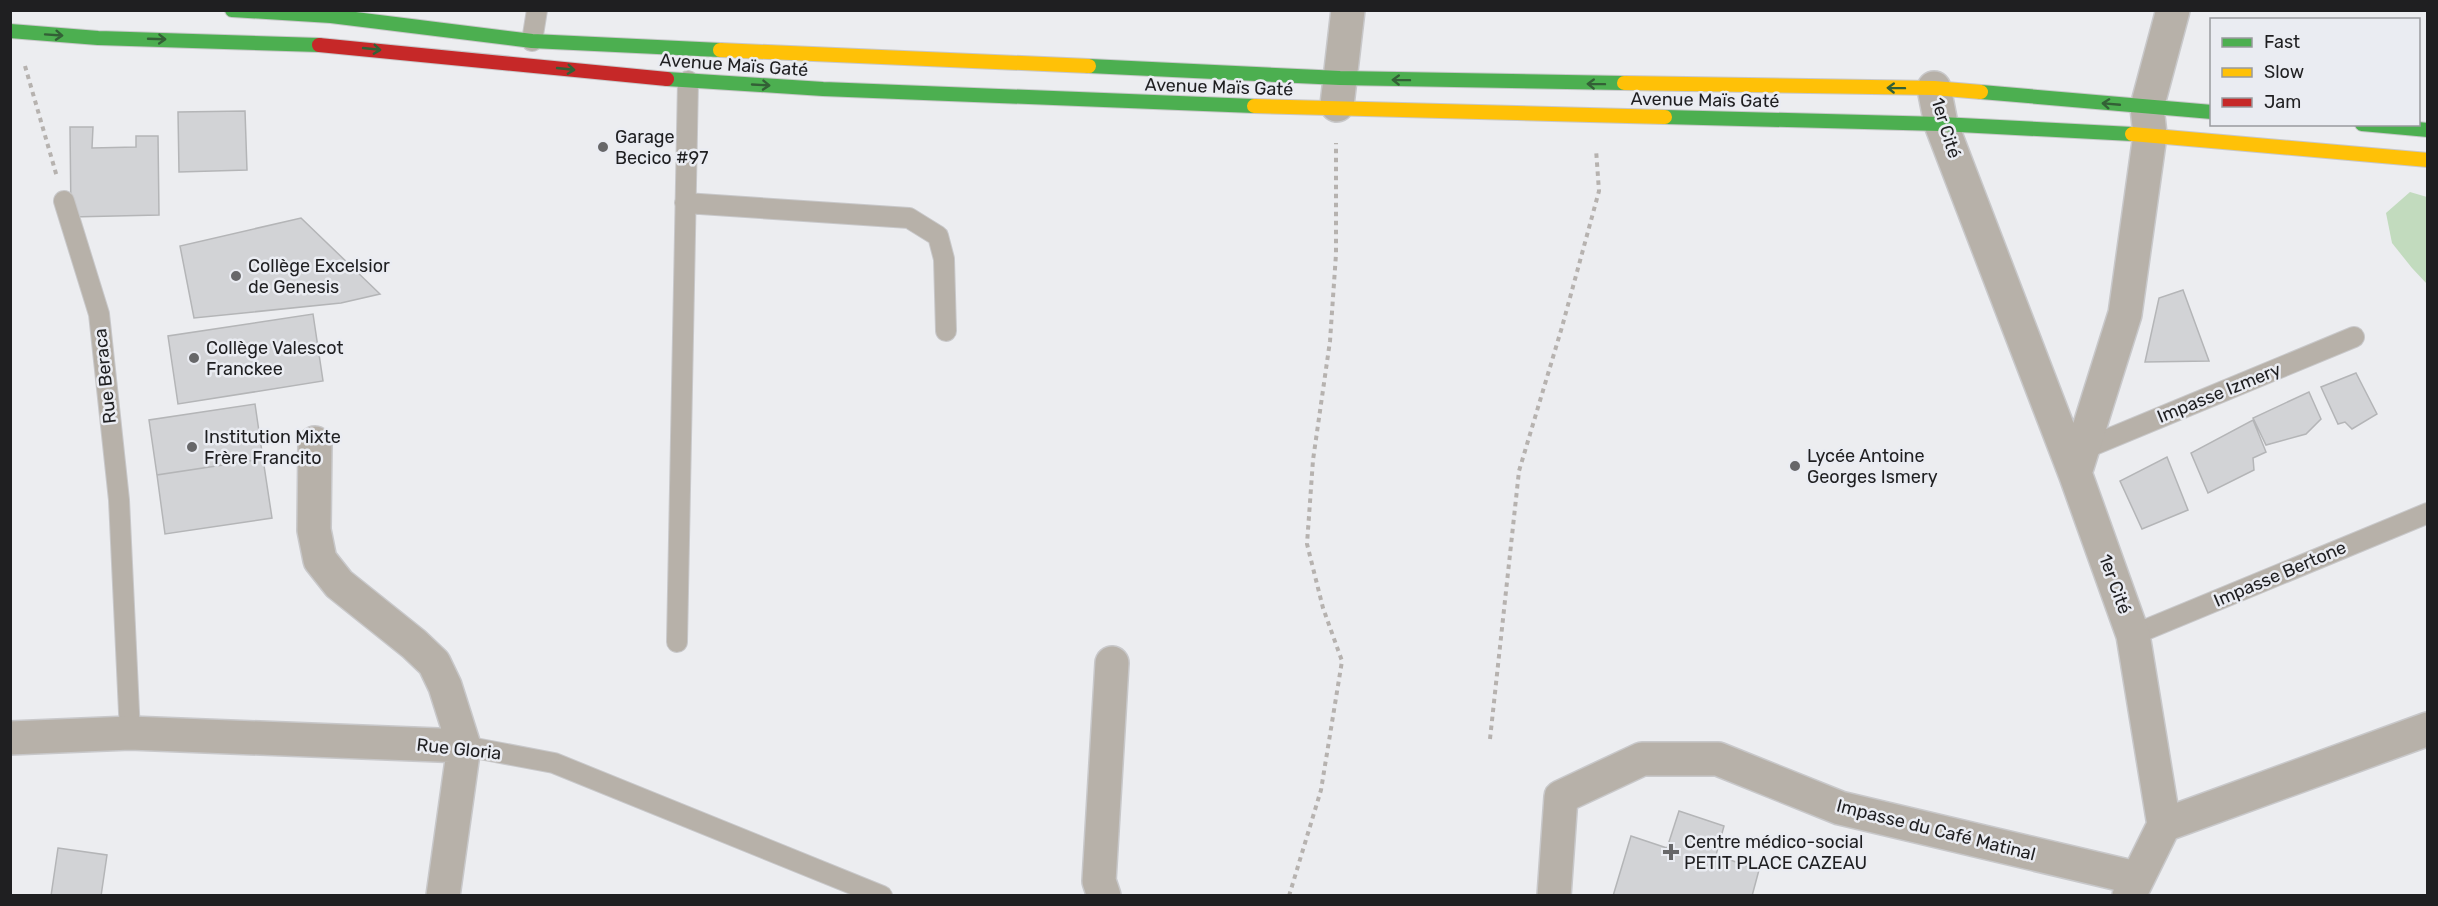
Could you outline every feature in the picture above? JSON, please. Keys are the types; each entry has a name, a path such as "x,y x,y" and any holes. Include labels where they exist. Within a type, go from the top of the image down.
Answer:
{"street":[{"name":"Avenue Maïs Gaté","path":"232,10 688,81 823,89 1338,94 1934,88 2427,160"},
{"path":"1338,94 1348,10"},
{"path":"2080,461 2125,314 2149,121 2172,10"},
{"name":"Avenue Maïs Gaté","path":"11,31 98,38 332,24 532,40 1338,94 1593,116 1941,124 2149,121 2210,112"},
{"name":"1er Cité","path":"1934,88 1941,124 2080,461 2133,635 2164,825"},
{"path":"2384,126 2427,130"},
{"path":"315,443 314,530 320,560 339,584 414,644 434,663 446,686 464,746 443,896"},
{"path":"1104,896 1099,881 1112,663"},
{"path":"2133,887 2164,825 2427,729"},
{"name":"Rue Gloria","path":"10,738 130,733 464,746"},
{"name":"Impasse du Café Matinal","path":"1554,896 1561,797 1642,759 1718,759 1840,808 2133,887"}],"lane":[{"path":"532,40 537,10"},
{"path":"677,642 688,81"},
{"name":"Rue Beraca","path":"64,201 99,314 119,500 130,733"},
{"path":"686,203 909,218 938,236 944,259 946,331"},
{"name":"Impasse Izmery","path":"2080,461 2354,337"},
{"name":"Impasse Bertone","path":"2133,635 2427,513"},
{"name":"Rue Gloria","path":"464,746 554,764 882,896"}],"path":[{"path":"11,31 25,67 64,201"},
{"path":"1289,896 1321,790 1342,661 1323,608 1307,544 1312,460 1330,341 1336,254 1338,94"},
{"path":"1490,739 1519,471 1563,327 1599,191 1593,116"}],"green space":[{"path":"2410,192 2427,197 2427,284 2392,243 2386,213"}],"building":[{"path":"245,111 247,170 179,172 178,112"},
{"path":"70,127 93,127 92,148 136,147 136,136 158,136 159,215 71,217"},
{"path":"301,218 380,294 341,303 194,318 180,246"},
{"path":"2183,290 2209,361 2145,362 2159,298"},
{"path":"313,314 323,381 178,404 168,336"},
{"path":"2356,373 2377,414 2352,429 2345,422 2338,424 2321,387"},
{"path":"2309,392 2321,419 2306,434 2266,445 2253,418"},
{"path":"255,404 263,459 157,475 149,420"},
{"path":"2253,420 2266,452 2253,458 2254,470 2208,493 2191,453"},
{"path":"2167,457 2188,510 2142,529 2120,481"},
{"path":"263,459 272,518 165,534 157,475"},
{"name":"Centre médico-social PETIT PLACE CAZEAU","path":"1679,811 1724,826 1716,855 1759,870 1752,896 1613,896 1631,836 1667,848"},
{"path":"58,848 107,855 101,896 51,896"}],"traffic: fast":[{"path":"232,10 331,16 532,41 720,50"},
{"path":"10,31 98,38 319,45"},
{"path":"1089,66 1340,78 1624,83"},
{"path":"667,79 823,89 1254,106"},
{"path":"1981,92 2210,112"},
{"path":"1665,117 1941,124 2132,134"},
{"path":"2384,126 2428,130"}],"traffic: slow":[{"path":"720,50 1089,66"},
{"path":"1624,83 1934,88 1981,92"},
{"path":"1254,106 1665,117"},
{"path":"2132,134 2428,160"}],"traffic: jam":[{"path":"319,45 667,79"}],"place":[{"name":"Garage Becico #97","path":"603,147"},
{"name":"Collège Excelsior de Genesis","path":"236,276"},
{"name":"Collège Valescot Franckee","path":"194,358"},
{"name":"Institution Mixte Frère Francito","path":"192,447"},
{"name":"Lycée Antoine Georges Ismery","path":"1795,466"},
{"name":"Centre médico-social PETIT PLACE CAZEAU","path":"1671,852"}]}
